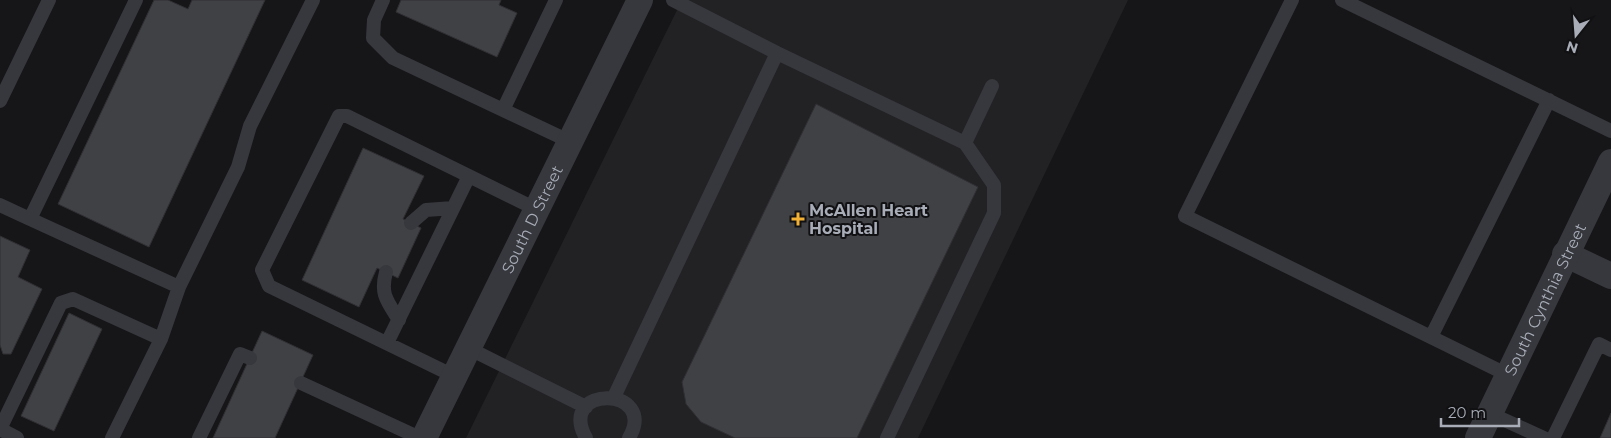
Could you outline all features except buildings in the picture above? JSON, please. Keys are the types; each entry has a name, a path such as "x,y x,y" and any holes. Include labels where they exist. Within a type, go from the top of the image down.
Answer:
{"street":[{"name":"South D Street","path":"424,438 470,349 640,0"},
{"name":"South Cynthia Street","path":"1478,438 1565,254 1610,168"},
{"path":"1565,254 1611,276"}],"lane":[{"path":"0,101 50,0"},
{"path":"30,219 136,0"},
{"path":"112,438 161,339 179,287 238,167 250,126 313,0"},
{"path":"383,0 374,20 373,38 393,58 571,142"},
{"path":"503,110 556,0"},
{"path":"673,0 777,53 965,143 994,185 994,213 887,438"},
{"path":"1292,0 1185,216 1508,375"},
{"path":"1342,0 1611,131"},
{"path":"614,397 777,53"},
{"path":"965,143 992,86"},
{"path":"1431,337 1549,100"},
{"path":"456,376 268,286 262,270 339,116 348,116 538,210"},
{"path":"387,343 469,176"},
{"path":"0,206 179,287"},
{"path":"411,223 426,210 453,208"},
{"path":"386,272 383,285 385,298 399,320"},
{"path":"18,438 0,429 61,304 73,299 161,339"},
{"path":"1552,438 1599,344 1611,350"},
{"path":"470,349 586,407"},
{"path":"199,438 240,354 250,358"},
{"path":"301,382 420,438"},
{"path":"586,438 581,424 586,407 598,398 614,397 628,406 632,413 633,430 629,438"},
{"path":"1489,413 1544,438"}],"shaded area":[{"name":"McAllen Heart Hospital","path":"682,0 1128,0 918,438 466,438"}],"place":[{"name":"McAllen Heart Hospital","path":"798,219"}]}
